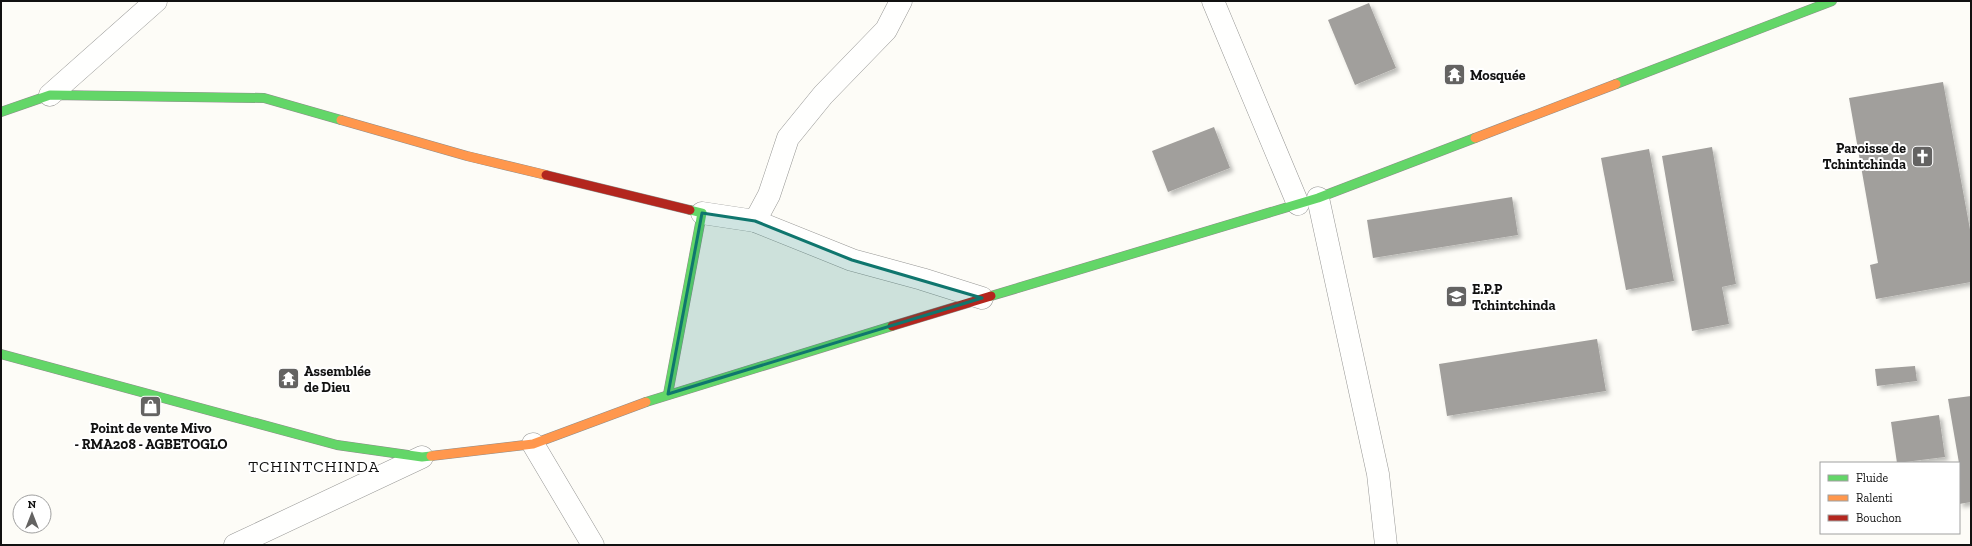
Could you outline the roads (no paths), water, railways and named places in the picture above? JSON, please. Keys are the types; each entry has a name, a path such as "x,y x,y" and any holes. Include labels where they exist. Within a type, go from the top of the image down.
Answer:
{"street":[{"path":"50,95 156,1"},
{"path":"755,221 769,195 788,138 823,95 886,30 901,1"},
{"path":"1213,1 1308,201 1378,474 1386,545"},
{"path":"1,354 337,445 422,457 534,444 668,394 982,298 1308,201 1832,1"},
{"path":"1,112 50,95 264,98 467,156 702,213 755,221 852,260 922,279 982,298"},
{"path":"668,394 702,213"},
{"path":"534,444 593,545"},
{"path":"235,545 422,457"}],"place":[{"name":"Mosquée","path":"1454,75"},
{"name":"Paroisse de Tchintchinda","path":"1922,156"},
{"name":"E.P.P Tchintchinda","path":"1457,297"},
{"name":"Assemblée de Dieu","path":"288,379"},
{"name":"Point de vente Mivo - RMA208 - AGBETOGLO","path":"151,406"}],"district":[{"name":"TCHINTCHINDA","path":"314,466"}]}
